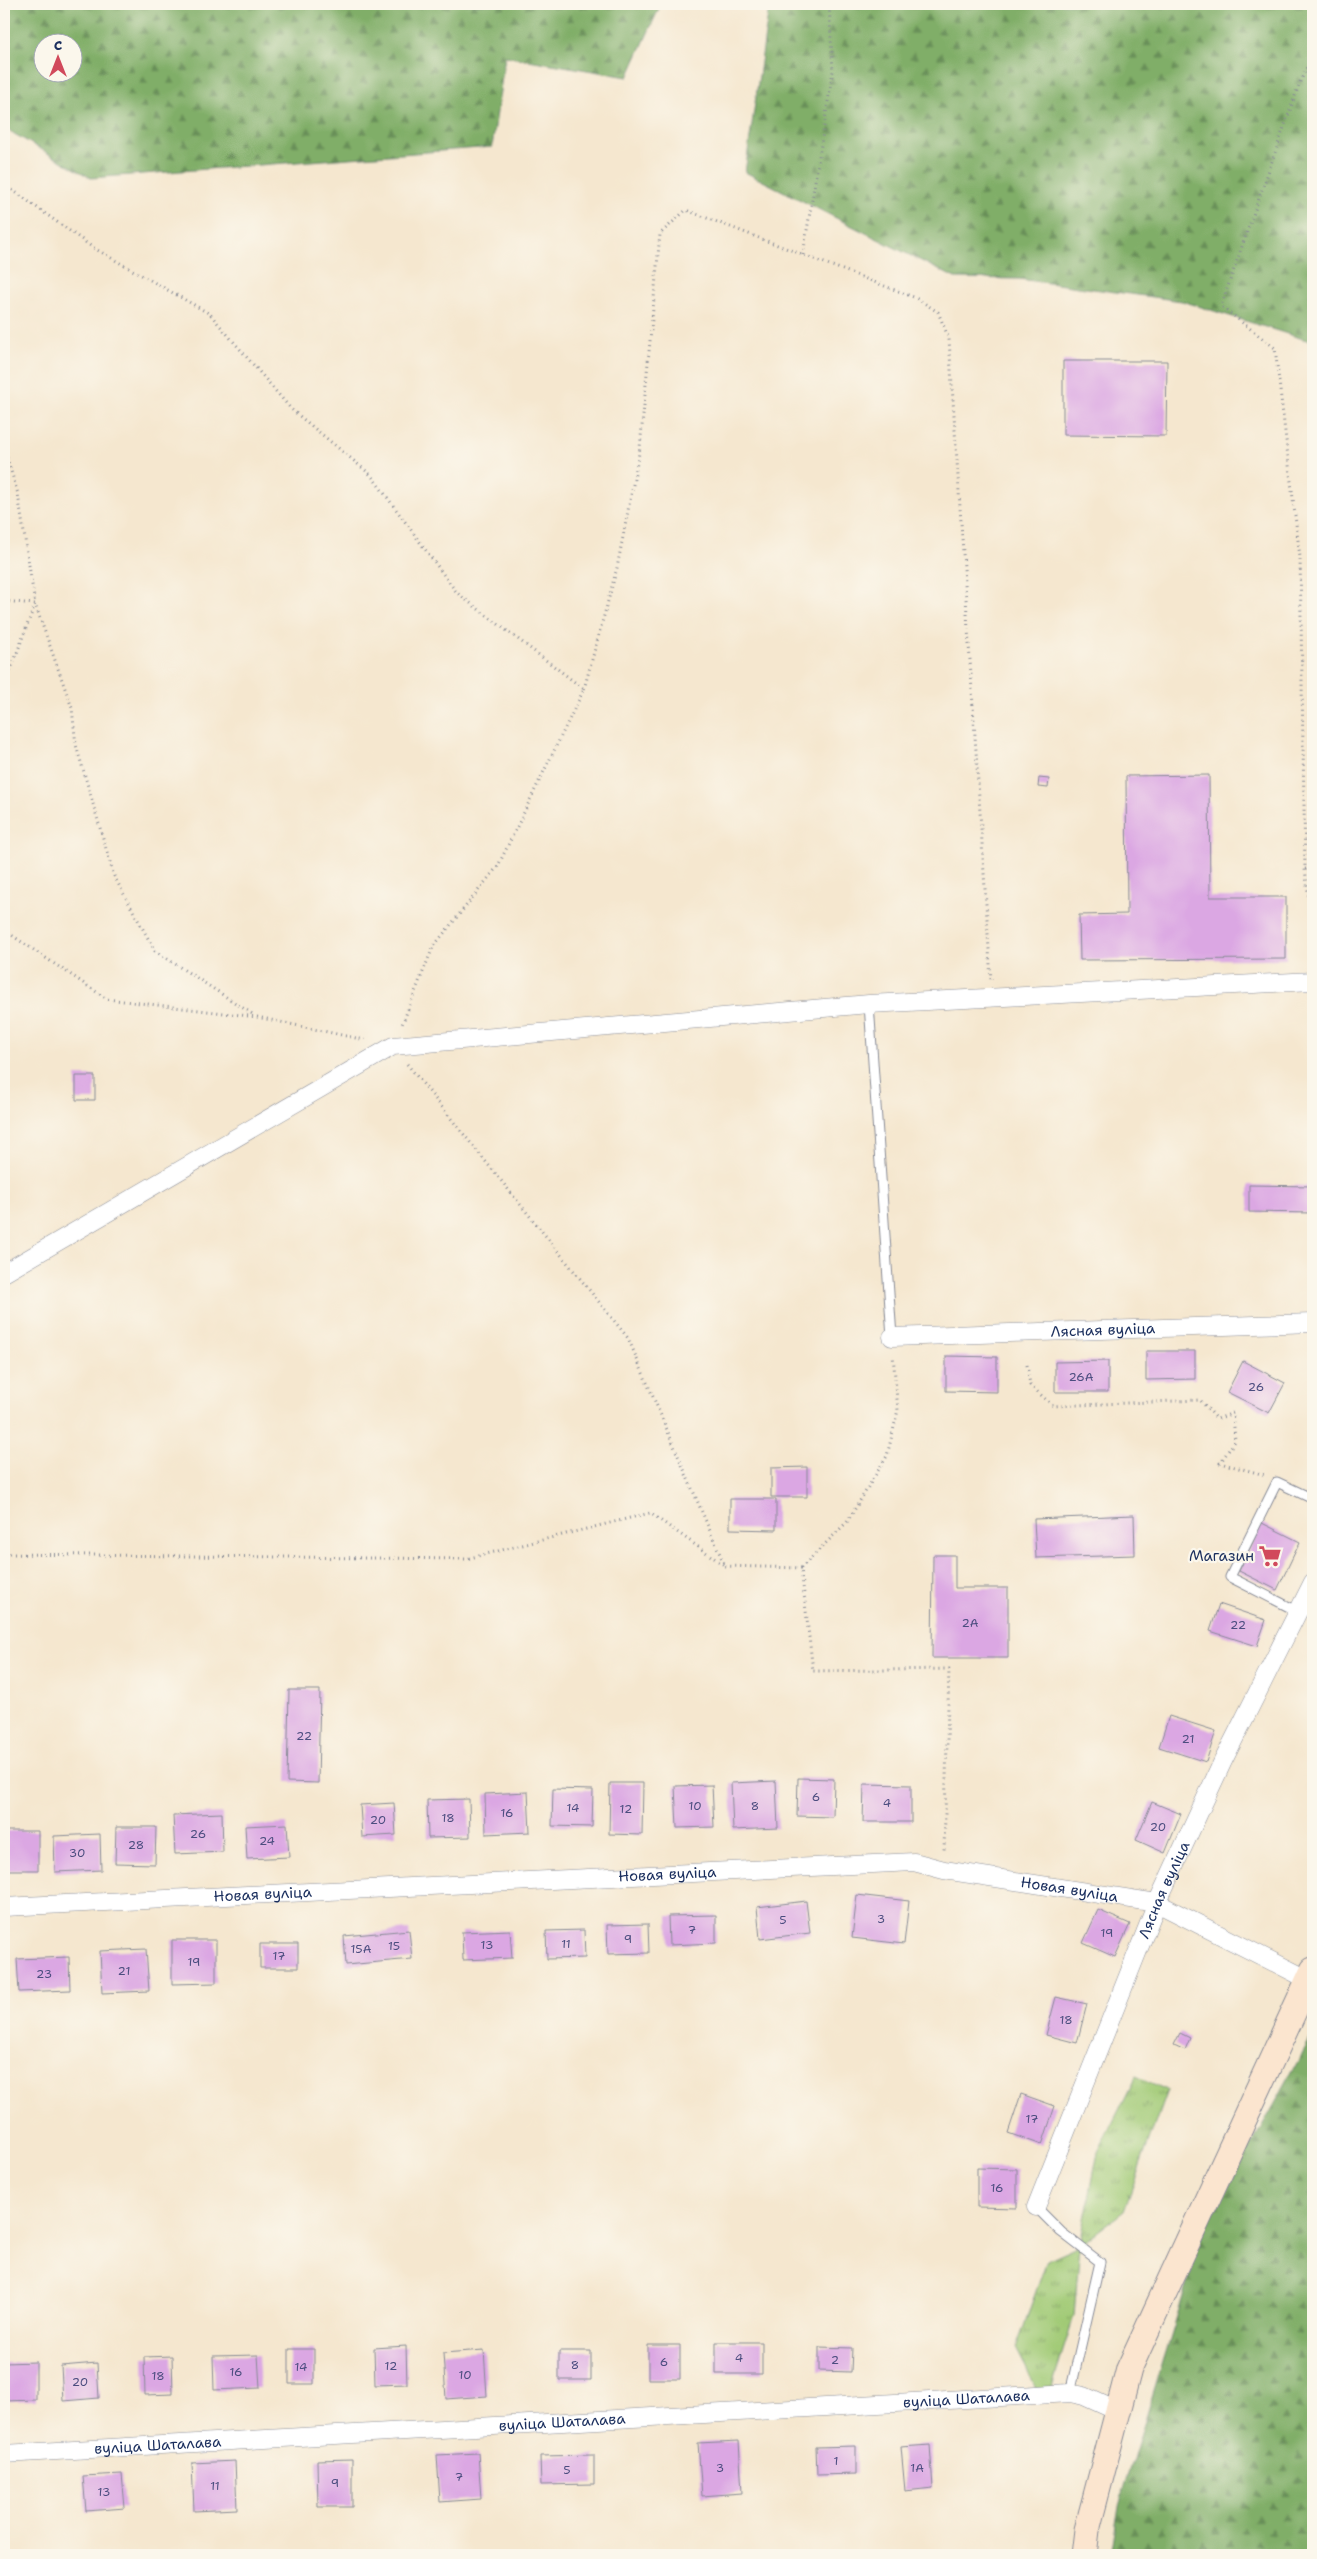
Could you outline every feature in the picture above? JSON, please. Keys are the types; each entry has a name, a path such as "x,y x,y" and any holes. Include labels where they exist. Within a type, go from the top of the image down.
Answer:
{"main road":[{"path":"1084,2555 1087,2530 1129,2369 1311,1975"}],"street":[{"path":"4,1273 393,1046 869,1004 1313,981"},
{"name":"Лясная вуліца","path":"892,1337 1313,1323"},
{"name":"Лясная вуліца","path":"1036,2207 1157,1904 1223,1761 1306,1610 1313,1582"},
{"name":"Новая вуліца","path":"4,1907 914,1862 944,1870 1157,1904 1311,1975"},
{"name":"вуліца Шаталава","path":"4,2454 1070,2393 1084,2396 1118,2411"}],"lane":[{"path":"869,1004 892,1337"},
{"path":"1306,1610 1230,1577 1277,1482 1313,1499"},
{"path":"1036,2207 1061,2232 1100,2262 1070,2393"}],"path":[{"path":"803,255 834,71 829,4"},
{"path":"1313,54 1300,82 1221,306 1275,348 1300,557 1305,869 1313,930"},
{"path":"4,184 92,247 210,314 290,409 371,476 457,593 584,689"},
{"path":"393,1046 433,948 498,866 584,689 617,568 640,448 660,234 686,210 916,298 938,312 949,339 992,998"},
{"path":"4,448 18,494 36,604 72,708 76,745 114,876 155,951 257,1017"},
{"path":"4,601 36,604"},
{"path":"4,688 36,604"},
{"path":"1305,869 1313,868"},
{"path":"4,930 107,999 257,1017 393,1046 628,1338 725,1566"},
{"path":"4,1554 466,1559 650,1513 725,1566 801,1568 847,1522 887,1456 898,1410 892,1337"},
{"path":"1027,1365 1030,1385 1053,1406 1200,1400 1217,1419 1233,1413 1235,1441 1220,1463 1259,1472 1277,1482"},
{"path":"801,1568 813,1671 949,1669 944,1870"}],"green space":[{"path":"4,4 661,4 628,77 505,56 492,147 91,178 4,128"},
{"path":"755,4 1313,4 1313,342 1182,301 1019,279 955,278 745,172 769,7"},
{"path":"1313,2034 1313,2555 1111,2555 1119,2506 1202,2234"},
{"path":"1136,2076 1167,2090 1124,2211 1080,2245 1098,2152"},
{"path":"1080,2245 1074,2316 1051,2389 1040,2395 1016,2348 1047,2260"}],"building":[{"path":"1063,361 1167,361 1166,436 1063,435"},
{"path":"1209,775 1210,897 1286,897 1286,959 1080,960 1079,915 1127,914 1126,776"},
{"path":"1039,778 1049,779 1048,788 1038,787"},
{"path":"76,1076 95,1076 95,1100 76,1100"},
{"path":"1249,1185 1313,1186 1313,1213 1249,1212"},
{"path":"1146,1351 1195,1351 1195,1379 1146,1380"},
{"path":"946,1356 997,1357 997,1392 946,1391"},
{"path":"1108,1361 1108,1392 1055,1392 1055,1362"},
{"path":"1243,1361 1285,1383 1269,1413 1227,1392"},
{"path":"807,1467 807,1497 771,1497 771,1468"},
{"path":"730,1499 776,1499 776,1530 730,1529"},
{"path":"1134,1515 1135,1555 1036,1558 1034,1519"},
{"name":"Магазин","path":"1262,1523 1300,1542 1277,1590 1239,1571"},
{"path":"933,1555 955,1555 955,1588 1008,1588 1008,1658 932,1658"},
{"path":"1219,1604 1266,1620 1257,1646 1210,1631"},
{"path":"289,1690 320,1690 318,1783 287,1782"},
{"path":"1169,1716 1216,1731 1206,1762 1159,1747"},
{"path":"798,1778 834,1779 833,1817 797,1816"},
{"path":"776,1781 778,1828 733,1830 731,1783"},
{"path":"610,1783 643,1783 642,1835 609,1834"},
{"path":"864,1784 911,1785 911,1822 863,1822"},
{"path":"712,1785 714,1827 677,1828 675,1786"},
{"path":"553,1789 593,1790 592,1827 552,1826"},
{"path":"528,1792 530,1832 486,1834 485,1794"},
{"path":"469,1799 470,1837 428,1838 427,1800"},
{"path":"1152,1802 1181,1814 1165,1853 1136,1840"},
{"path":"394,1803 396,1835 362,1837 360,1805"},
{"path":"222,1813 223,1852 175,1854 173,1815"},
{"path":"287,1824 289,1857 247,1859 245,1826"},
{"path":"116,1827 156,1827 155,1864 115,1863"},
{"path":"4,1831 38,1831 38,1870 4,1870"},
{"path":"100,1834 101,1870 55,1872 54,1836"},
{"path":"857,1895 909,1901 904,1944 852,1938"},
{"path":"806,1901 810,1933 760,1939 757,1907"},
{"path":"1098,1910 1130,1924 1115,1957 1083,1943"},
{"path":"716,1915 716,1943 669,1945 668,1916"},
{"path":"648,1924 649,1953 608,1954 607,1925"},
{"path":"409,1930 412,1959 346,1965 344,1936"},
{"path":"510,1930 512,1958 463,1960 462,1932"},
{"path":"584,1930 585,1958 547,1959 546,1931"},
{"path":"172,1940 216,1940 216,1983 172,1984"},
{"path":"260,1944 298,1944 298,1968 260,1968"},
{"path":"146,1949 149,1991 102,1993 100,1951"},
{"path":"69,1957 70,1990 19,1992 17,1959"},
{"path":"1056,1997 1087,2004 1077,2043 1046,2035"},
{"path":"1180,2033 1190,2038 1185,2050 1174,2045"},
{"path":"1021,2094 1055,2106 1042,2145 1008,2133"},
{"path":"977,2168 1017,2169 1017,2208 977,2207"},
{"path":"716,2342 762,2342 762,2374 716,2374"},
{"path":"648,2345 680,2345 680,2379 648,2379"},
{"path":"406,2346 407,2384 375,2385 374,2348"},
{"path":"819,2347 852,2348 851,2372 819,2371"},
{"path":"289,2349 314,2349 314,2384 289,2384"},
{"path":"484,2350 487,2396 446,2399 443,2353"},
{"path":"559,2351 591,2351 591,2380 559,2380"},
{"path":"258,2355 260,2388 214,2390 213,2356"},
{"path":"172,2356 173,2394 145,2395 144,2357"},
{"path":"36,2362 36,2400 4,2401 4,2363"},
{"path":"97,2363 99,2398 63,2401 61,2366"},
{"path":"739,2441 742,2493 702,2496 698,2443"},
{"path":"930,2445 933,2488 905,2491 901,2447"},
{"path":"856,2446 856,2474 817,2475 816,2447"},
{"path":"478,2453 481,2499 440,2502 437,2455"},
{"path":"594,2455 594,2484 541,2485 540,2456"},
{"path":"352,2459 352,2507 318,2507 317,2460"},
{"path":"235,2461 237,2509 194,2511 192,2463"},
{"path":"122,2474 125,2508 86,2511 83,2476"}],"place":[{"name":"Магазин","path":"1270,1556"}]}
